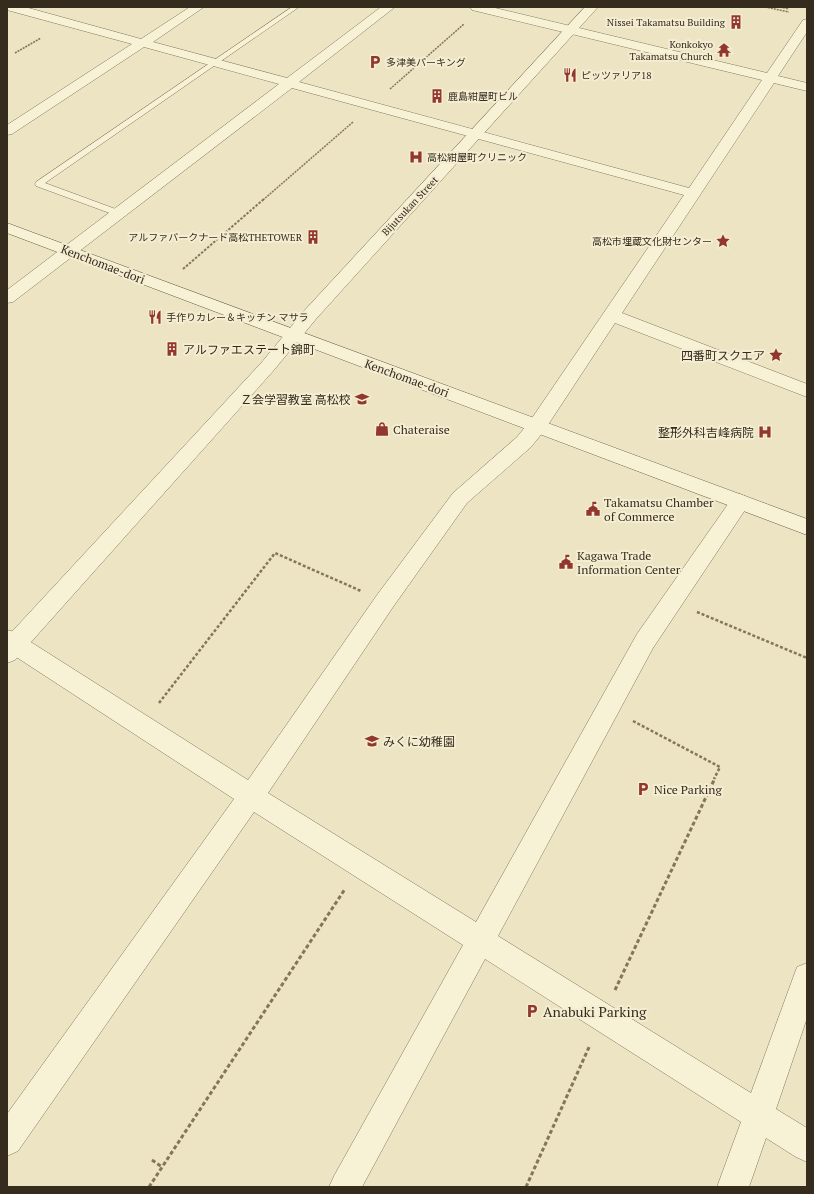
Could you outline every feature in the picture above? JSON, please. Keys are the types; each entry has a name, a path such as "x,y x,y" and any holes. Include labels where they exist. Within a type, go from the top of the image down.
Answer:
{"street":[{"path":"11,7 692,193"},
{"path":"7,131 198,7"},
{"path":"7,298 389,7"},
{"name":"Bijutsukan Street","path":"10,645 294,336 310,314 592,7"},
{"path":"479,8 807,87"},
{"path":"7,1140 251,796 385,601 460,498 524,442 537,426 692,193 771,78 801,18"},
{"name":"Kenchomae-dori","path":"7,228 807,527"},
{"path":"612,314 807,391"},
{"path":"345,1187 645,641 740,502"},
{"path":"10,645 142,725 251,796 807,1146"},
{"path":"733,1187 807,977"}],"lane":[{"path":"118,213 39,184 296,7"}],"path":[{"path":"765,7 801,18"},
{"path":"780,7 789,9"},
{"path":"163,286 372,106 479,8"},
{"path":"142,725 275,553 385,601"},
{"path":"672,602 807,658"},
{"path":"526,1187 602,1017 720,766 608,708"},
{"path":"149,1187 360,865"},
{"path":"152,1160 162,1167"}],"place":[{"name":"Nissei Takamatsu Building","path":"736,22"},
{"name":"Konkokyo Takamatsu Church","path":"724,50"},
{"name":"多津美パーキング","path":"375,62"},
{"name":"ピッツァリア18","path":"570,75"},
{"name":"鹿島紺屋町ビル","path":"437,96"},
{"name":"高松紺屋町クリニック","path":"416,157"},
{"name":"アルファパークナード高松THETOWER","path":"313,237"},
{"name":"高松市埋蔵文化財センター","path":"723,241"},
{"name":"手作りカレー＆キッチン マサラ","path":"155,317"},
{"name":"アルファエステート錦町","path":"172,349"},
{"name":"四番町スクエア","path":"776,355"},
{"name":"Ｚ会学習教室 高松校","path":"362,399"},
{"name":"Chateraise","path":"382,429"},
{"name":"整形外科吉峰病院","path":"765,432"},
{"name":"Takamatsu Chamber of Commerce","path":"593,509"},
{"name":"Kagawa Trade Information Center","path":"566,562"},
{"name":"みくに幼稚園","path":"372,741"},
{"name":"Nice Parking","path":"643,789"},
{"name":"Anabuki Parking","path":"532,1011"}]}
